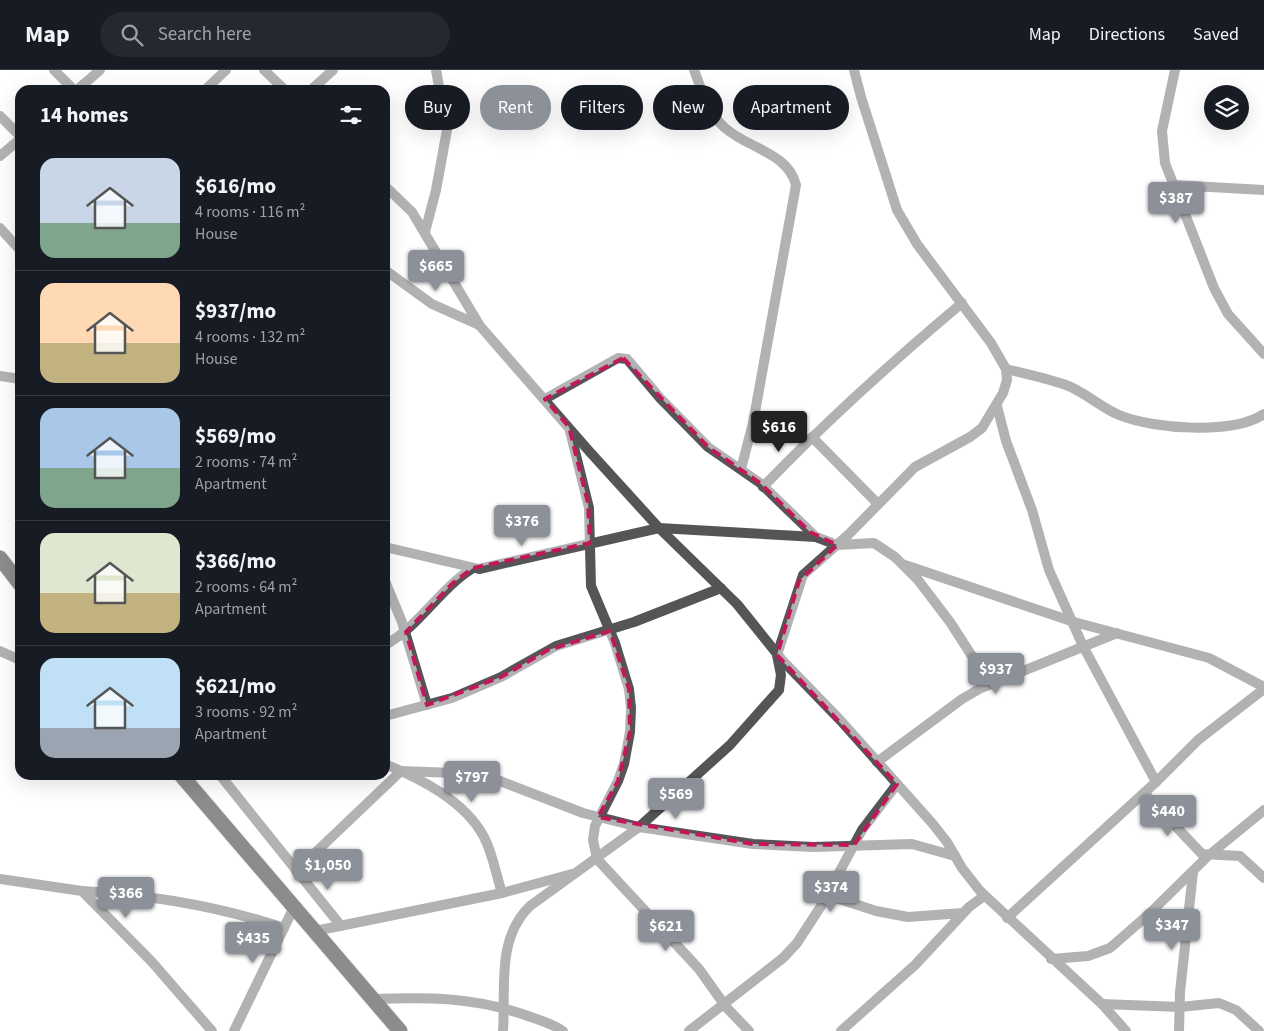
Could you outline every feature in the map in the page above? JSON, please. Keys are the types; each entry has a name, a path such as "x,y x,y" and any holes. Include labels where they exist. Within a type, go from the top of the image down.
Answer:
{"highway":[{"path":"0,558 15,578"},
{"path":"184,780 400,1031"}],"street":[{"path":"54,70 70,85"},
{"path":"82,85 100,70"},
{"path":"210,85 226,70"},
{"path":"264,70 280,85"},
{"path":"317,85 333,70"},
{"path":"425,232 436,190 447,130 436,70"},
{"path":"694,70 708,108 722,126 737,139 771,154 793,172 796,184 753,423 741,469"},
{"path":"504,1031 505,956 508,941 518,919 530,906 580,872 639,827 730,745 774,696 781,682 778,655 799,581 809,568 837,545 915,467 977,432 987,423 997,406 1007,380 1006,369 962,303 916,244 897,210 854,70"},
{"path":"1175,70 1162,131 1165,163 1214,288 1228,314 1264,354"},
{"path":"0,116 15,132"},
{"path":"0,156 15,142"},
{"path":"1174,185 1264,190"},
{"path":"390,191 412,212 480,326 659,528 721,588 778,655 932,823 965,873 984,896 1102,1004 1126,1031"},
{"path":"0,228 15,244"},
{"path":"390,274 432,304 480,326"},
{"path":"763,486 889,364 962,303"},
{"path":"546,400 618,358 623,358 631,363 660,398 708,447 763,486 816,537"},
{"path":"1006,369 1065,385 1091,396 1117,414 1148,424 1202,428 1254,421 1264,414"},
{"path":"0,376 15,378"},
{"path":"997,406 1006,441 1032,510 1046,564 1074,622 1083,646 1156,782"},
{"path":"569,427 588,503 591,586 610,631 629,688 630,732 618,781 598,817 593,840 597,859 699,969 722,1003 749,1031"},
{"path":"812,437 878,504"},
{"path":"390,549 473,568 524,560 659,528 816,537 837,545 874,543 902,564 918,580 950,622 990,684"},
{"path":"902,564 1074,622 1209,658 1264,688 1214,726 1156,782 1007,918"},
{"path":"390,642 406,632 452,583 473,568"},
{"path":"390,715 452,698 501,677 556,646 610,631 721,588"},
{"path":"390,593 406,632 427,705"},
{"path":"877,762 962,699 990,684 1119,633"},
{"path":"0,651 15,658"},
{"path":"390,766 429,786 454,804 478,827 486,841 502,893"},
{"path":"296,871 401,771 482,774 537,797 598,817 639,827 753,844 813,847 854,844 912,844 955,856"},
{"path":"224,780 341,926"},
{"path":"689,1031 792,949 827,895 869,820 897,784"},
{"path":"1144,793 1197,850 1208,856 1240,856 1264,878"},
{"path":"1051,959 1088,956 1110,948 1208,856 1264,810"},
{"path":"315,931 502,893 580,872"},
{"path":"1179,1031 1193,872"},
{"path":"0,879 82,891 134,894 231,911 284,928"},
{"path":"82,891 152,962 212,1031"},
{"path":"827,895 876,911 908,917 963,913"},
{"path":"841,1031 915,965 963,913 984,896"},
{"path":"234,1031 294,907"},
{"path":"373,999 444,997 504,1008 547,1022 563,1031"},
{"path":"1102,1004 1180,1007 1219,1003 1228,1005 1259,1031"}],"highlighted area":[{"path":"623,358 708,447 760,483 810,532 837,545 799,581 777,655 897,784 854,845 753,844 598,817 618,781 630,732 629,689 610,631 548,650 501,677 427,705 406,632 453,583 473,568 590,543 588,503 569,427 545,399"}]}
